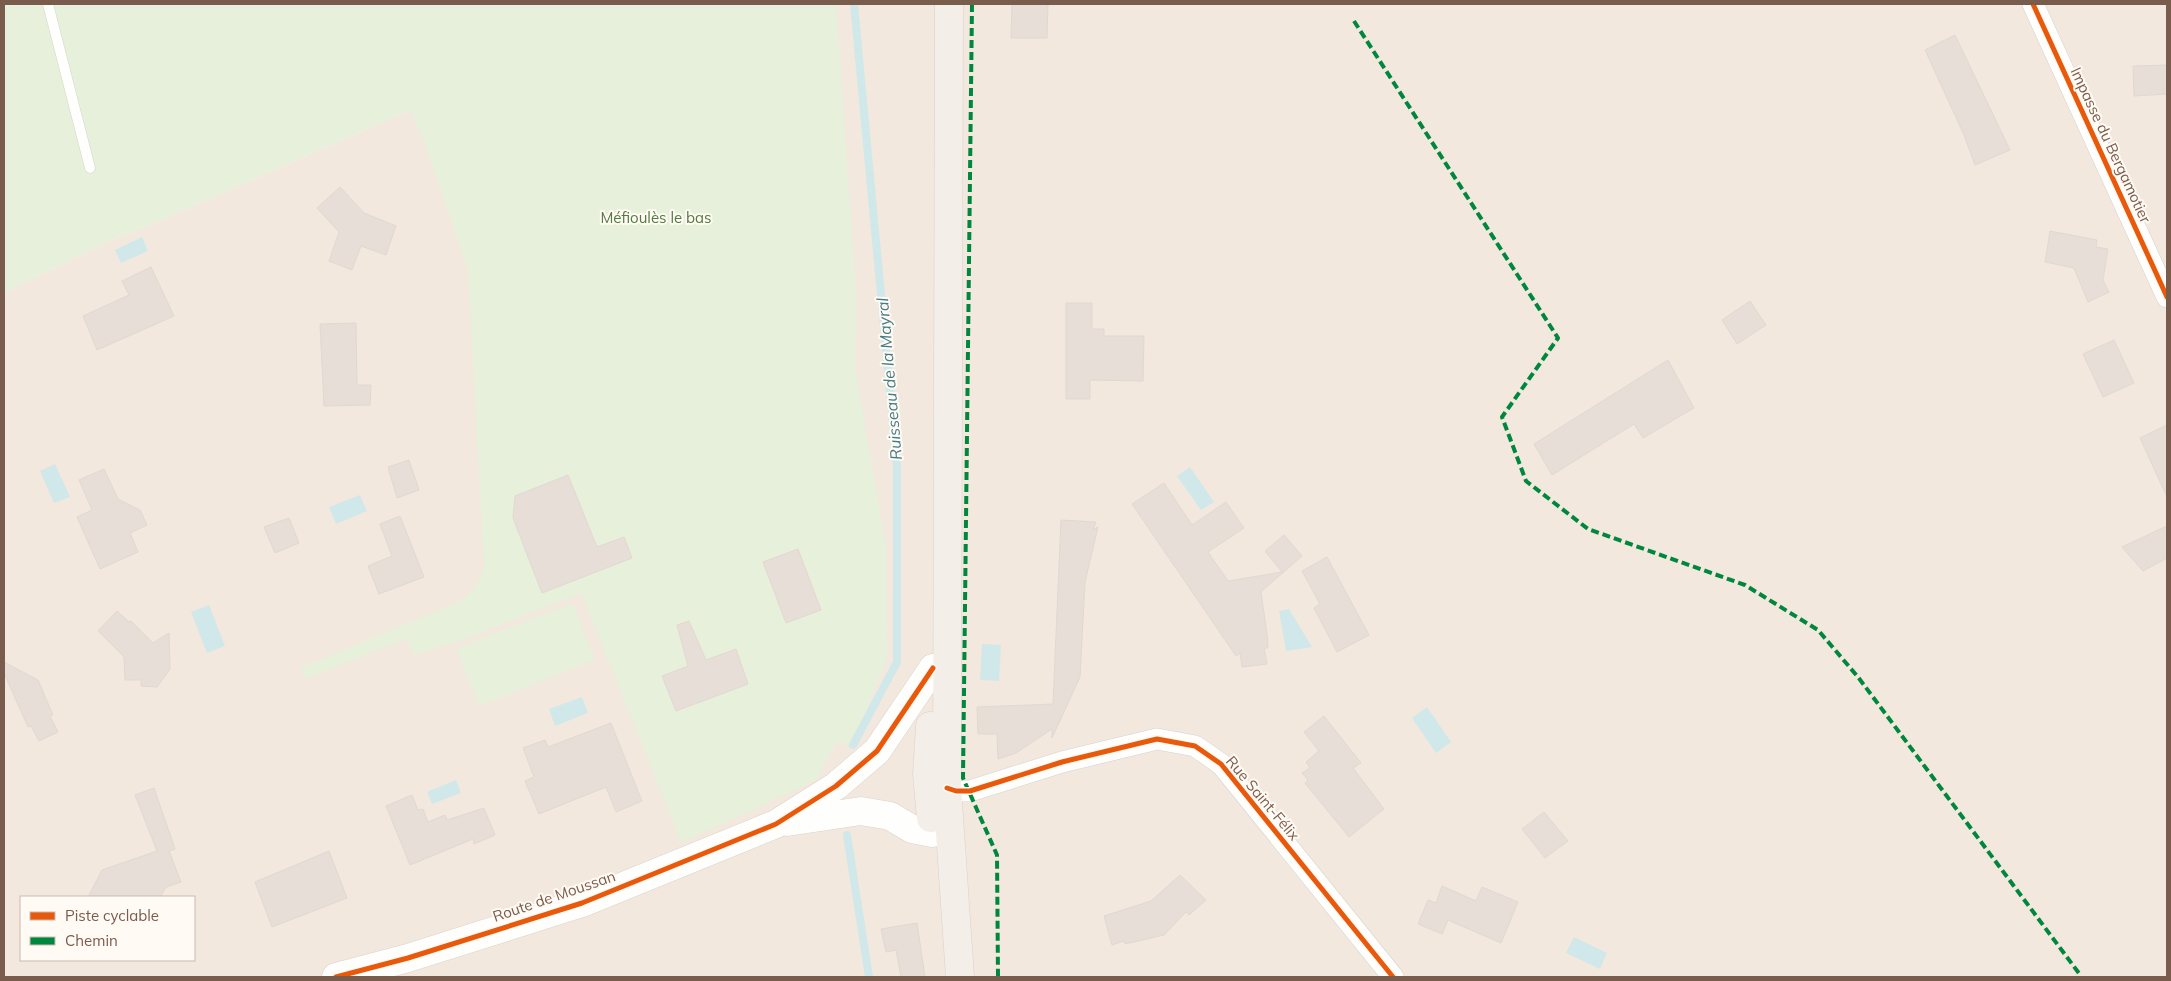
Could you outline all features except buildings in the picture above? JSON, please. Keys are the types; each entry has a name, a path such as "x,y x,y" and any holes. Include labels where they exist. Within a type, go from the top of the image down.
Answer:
{"main road":[{"path":"949,4 947,788 960,977"},
{"path":"947,473 927,774 941,942 947,977"}],"street":[{"name":"Impasse du Bergamotier","path":"2033,4 2167,297"},
{"path":"776,824 836,786 877,750 933,668"},
{"name":"Rue Saint-Félix","path":"947,788 956,791 970,791 1062,762 1157,739 1195,746 1222,764 1393,977"},
{"path":"776,824 862,811 890,816 912,829 932,833"},
{"name":"Route de Moussan","path":"336,977 408,958 582,903 776,824"}],"lane":[{"path":"48,4 90,168"}],"shaded area":[{"path":"660,4 2167,4 2167,977 4,977 4,293 109,241 148,226 410,110"}],"green space":[{"name":"Méfioulès le bas","path":"4,4 836,4 856,293 855,368 886,548 887,658 853,745 837,742 816,780 681,843 581,593 466,639 413,655 407,639 305,679 300,668 463,600 477,584 484,566 468,270 424,142 410,110 148,226 109,241 4,293"},
{"path":"572,603 595,660 479,706 456,649"}],"water":[{"path":"142,237 148,251 121,263 115,250"},
{"path":"55,464 70,497 54,503 40,471"},
{"path":"1190,467 1214,502 1201,510 1177,476"},
{"path":"360,495 367,511 336,524 329,507"},
{"path":"209,605 225,646 207,653 191,612"},
{"path":"1289,609 1312,647 1286,651 1279,611"},
{"path":"982,644 1001,645 999,681 980,680"},
{"path":"582,697 588,713 555,726 549,709"},
{"path":"1427,707 1451,742 1436,753 1412,718"},
{"path":"456,780 461,793 432,804 427,792"},
{"path":"1574,937 1607,953 1600,969 1566,953"}],"waterway":[{"name":"Ruisseau de la Mayral","path":"853,745 897,662 897,468 854,4"},
{"name":"Ruisseau de la Mayral","path":"847,835 869,977"}],"marked path":[{"path":"972,4 963,778 997,855 998,977"},
{"path":"1354,21 1558,338 1502,417 1526,481 1588,529 1745,585 1818,630 1858,677 2081,976"}],"cycle path":[{"path":"2033,4 2167,297"},
{"path":"336,977 408,958 582,903 776,824 836,786 877,751 933,668"},
{"path":"947,788 956,791 970,791 1062,762 1157,739 1195,746 1221,764 1393,977"}]}
